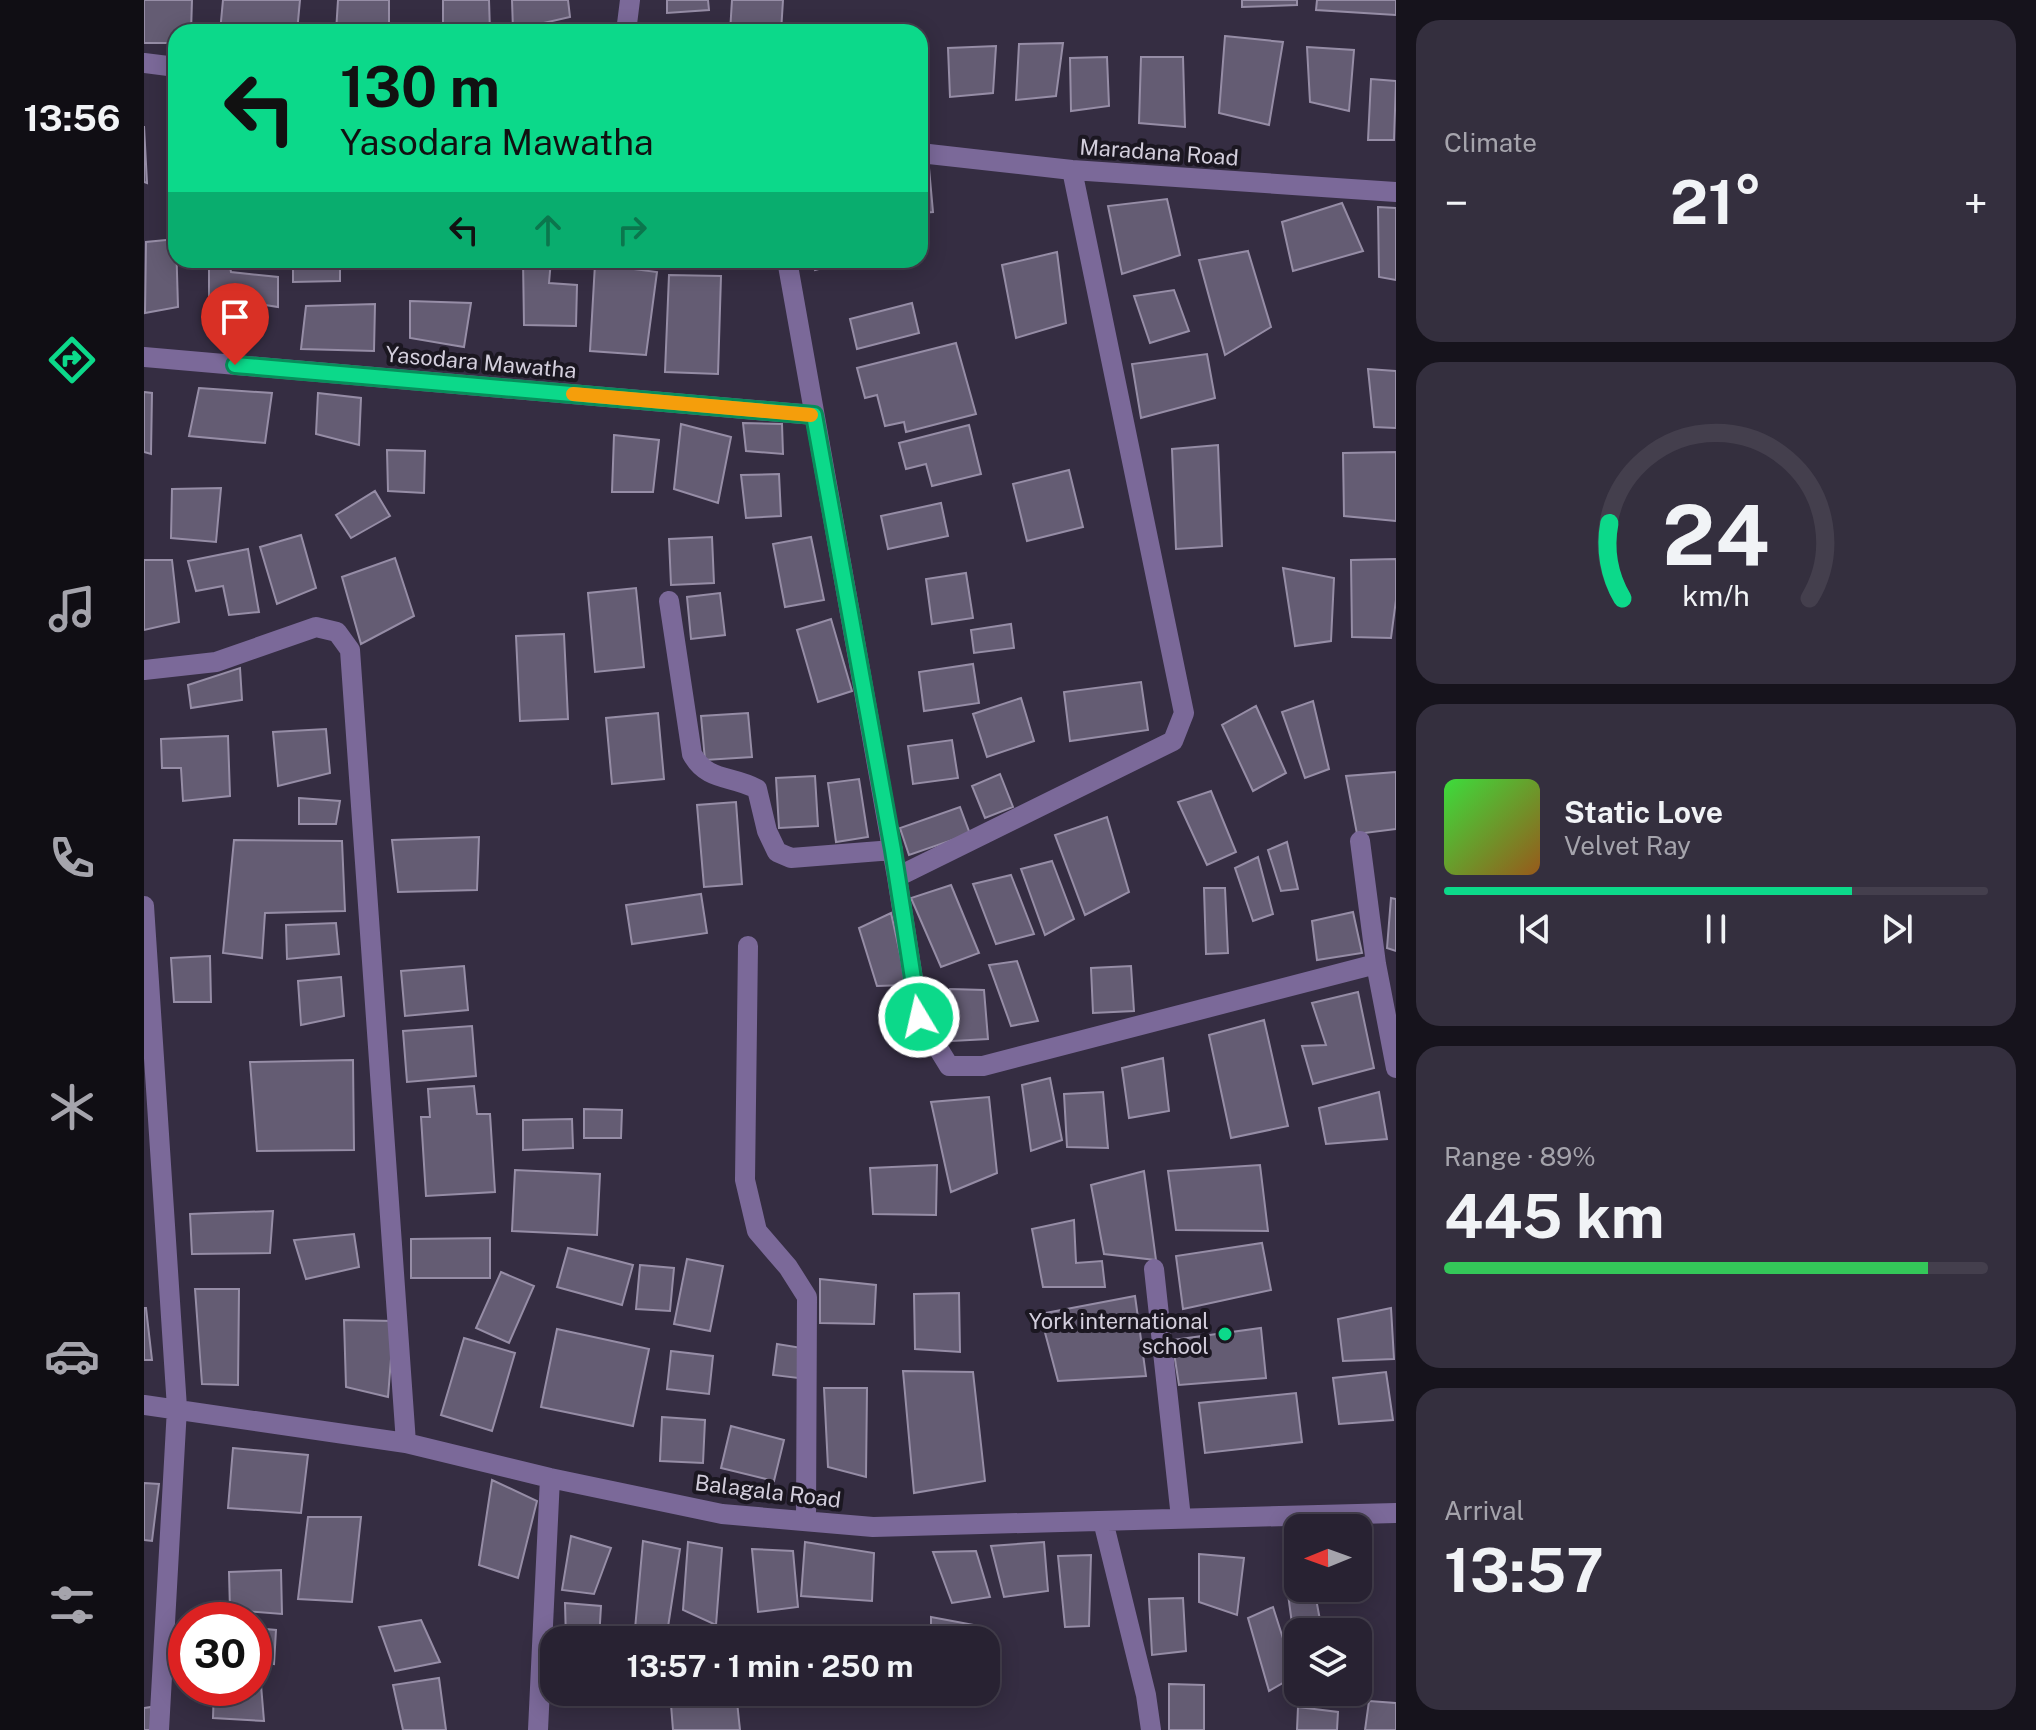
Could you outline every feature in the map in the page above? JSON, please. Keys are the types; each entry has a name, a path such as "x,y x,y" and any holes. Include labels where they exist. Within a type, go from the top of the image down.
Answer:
{"street":[{"path":"627,24 630,0"},
{"path":"144,63 168,66"},
{"name":"Maradana Road","path":"928,154 1072,170 1396,192"},
{"path":"897,877 1173,741 1184,713 1072,170"},
{"path":"788,268 893,850 919,1017 949,1066 983,1066 1376,964"},
{"name":"Yasodara Mawatha","path":"144,357 814,415"},
{"path":"669,601 692,754 699,767 717,777 744,782 757,789 767,831 777,852 791,858 893,850"},
{"path":"144,670 216,662 316,627 337,632 350,650 406,1443"},
{"path":"1360,841 1376,964 1396,1068"},
{"path":"144,906 177,1408 159,1730"},
{"path":"748,946 745,1180 757,1231 788,1267 807,1297 806,1521"},
{"path":"1154,1269 1181,1518"},
{"name":"Balagala Road","path":"144,1405 406,1443 550,1478 722,1514 873,1527 1396,1513"},
{"path":"538,1730 550,1478"},
{"path":"1103,1521 1146,1695 1151,1730"}],"building":[{"path":"144,0 192,0 191,24 168,24 168,43 144,43"},
{"path":"223,0 300,0 298,24 221,24"},
{"path":"338,0 389,0 389,24 336,24"},
{"path":"443,0 489,0 490,24 443,24"},
{"path":"512,0 568,0 570,17 539,24 513,24"},
{"path":"667,0 708,0 709,10 667,13"},
{"path":"732,0 783,0 782,24 730,24"},
{"path":"1242,0 1297,0 1297,5 1242,7"},
{"path":"1317,0 1396,0 1396,15 1316,10"},
{"path":"1225,36 1283,42 1269,125 1219,113"},
{"path":"1063,43 1056,96 1016,100 1019,44"},
{"path":"996,46 993,93 950,97 948,48"},
{"path":"1307,47 1354,50 1349,111 1310,102"},
{"path":"1107,57 1109,106 1071,111 1070,58"},
{"path":"1141,57 1183,57 1185,127 1139,123"},
{"path":"1371,79 1396,81 1394,140 1368,140"},
{"path":"144,126 147,183 144,182"},
{"path":"928,168 929,168 933,212 928,212"},
{"path":"1167,199 1180,255 1122,274 1108,206"},
{"path":"1342,203 1363,251 1293,271 1282,222"},
{"path":"1378,207 1396,208 1396,280 1379,277"},
{"path":"168,240 168,268 177,268 178,307 145,313 146,242"},
{"path":"1248,251 1271,327 1225,355 1199,260"},
{"path":"1057,252 1066,323 1016,338 1002,265"},
{"path":"209,268 230,268 231,272 278,277 278,307 209,296"},
{"path":"293,268 340,268 340,281 293,282"},
{"path":"523,268 550,268 549,283 577,285 576,326 524,325"},
{"path":"595,268 657,272 646,355 590,351"},
{"path":"669,275 721,276 718,374 665,372"},
{"path":"1174,290 1189,331 1150,343 1134,296"},
{"path":"410,301 471,303 464,347 410,338"},
{"path":"912,303 919,333 857,349 850,319"},
{"path":"375,304 374,351 301,349 306,306"},
{"path":"956,343 976,414 906,432 904,422 885,426 877,395 865,398 857,368"},
{"path":"1207,354 1215,398 1141,418 1132,364"},
{"path":"1368,369 1396,371 1396,428 1374,427"},
{"path":"199,388 272,393 265,443 189,436"},
{"path":"144,392 152,393 151,454 144,452"},
{"path":"318,393 361,398 359,445 316,434"},
{"path":"743,423 782,424 783,454 746,451"},
{"path":"681,424 731,437 718,503 674,489"},
{"path":"969,425 981,474 932,486 926,464 906,469 899,443"},
{"path":"614,435 659,440 653,492 612,492"},
{"path":"1218,445 1222,546 1176,549 1172,449"},
{"path":"387,450 425,451 424,493 388,491"},
{"path":"1396,452 1396,521 1344,516 1343,453"},
{"path":"1069,470 1083,527 1027,541 1013,484"},
{"path":"779,474 781,516 746,518 741,475"},
{"path":"221,488 216,542 171,538 172,489"},
{"path":"375,491 390,516 351,538 336,515"},
{"path":"941,503 948,536 888,549 881,516"},
{"path":"301,535 316,588 277,604 260,547"},
{"path":"712,537 714,583 671,585 669,539"},
{"path":"811,537 824,600 785,607 773,544"},
{"path":"248,549 259,612 229,615 223,586 196,591 188,561"},
{"path":"395,558 414,616 361,644 342,577"},
{"path":"1396,559 1396,600 1391,638 1352,637 1351,560"},
{"path":"144,560 172,560 179,622 144,630"},
{"path":"1283,568 1334,578 1331,641 1295,646"},
{"path":"966,573 973,618 932,624 926,579"},
{"path":"636,588 644,667 595,672 588,593"},
{"path":"720,593 725,635 691,639 687,597"},
{"path":"831,619 852,691 818,702 797,630"},
{"path":"1011,624 1014,648 974,653 971,630"},
{"path":"564,634 568,719 520,721 516,636"},
{"path":"973,664 979,703 924,711 919,672"},
{"path":"240,668 242,700 191,708 188,685"},
{"path":"1141,682 1148,730 1070,741 1064,692"},
{"path":"1021,698 1034,741 987,757 973,714"},
{"path":"1313,701 1329,769 1305,778 1282,712"},
{"path":"1256,706 1286,773 1253,791 1222,725"},
{"path":"658,713 664,779 612,784 606,718"},
{"path":"748,713 752,757 705,760 701,716"},
{"path":"326,729 330,773 278,786 273,732"},
{"path":"228,736 230,796 183,801 181,768 162,768 161,739"},
{"path":"952,740 958,778 913,784 908,746"},
{"path":"1396,772 1396,829 1357,834 1346,776"},
{"path":"1000,774 1013,807 985,818 972,786"},
{"path":"815,776 818,826 779,828 776,778"},
{"path":"859,779 868,837 836,842 828,783"},
{"path":"1211,791 1236,852 1207,865 1178,802"},
{"path":"299,798 340,801 336,824 299,824"},
{"path":"736,802 742,884 704,887 697,805"},
{"path":"960,807 970,834 909,855 900,828"},
{"path":"1107,817 1129,892 1085,915 1055,835"},
{"path":"479,837 477,890 398,892 392,840"},
{"path":"234,840 342,841 345,911 265,913 262,958 223,953"},
{"path":"1287,842 1298,889 1281,891 1268,850"},
{"path":"1258,857 1273,914 1253,921 1235,868"},
{"path":"1052,861 1074,919 1045,935 1021,869"},
{"path":"1011,875 1034,934 996,944 973,884"},
{"path":"951,885 979,953 941,967 911,898"},
{"path":"1204,888 1225,888 1228,953 1206,954"},
{"path":"701,894 707,933 632,944 626,905"},
{"path":"1391,898 1396,899 1396,951 1387,948"},
{"path":"1353,912 1362,953 1317,960 1312,921"},
{"path":"891,913 907,985 877,986 859,928"},
{"path":"336,923 339,954 287,959 286,925"},
{"path":"210,956 211,1002 174,1002 171,958"},
{"path":"1017,961 1038,1021 1011,1026 989,965"},
{"path":"464,966 468,1010 405,1016 401,971"},
{"path":"1131,966 1134,1011 1093,1013 1091,968"},
{"path":"341,977 344,1016 301,1025 298,981"},
{"path":"950,989 984,990 988,1039 952,1041"},
{"path":"1358,992 1374,1068 1313,1084 1302,1046 1326,1045 1312,1003"},
{"path":"1264,1020 1288,1126 1231,1138 1209,1035"},
{"path":"472,1026 476,1076 407,1082 403,1031"},
{"path":"1163,1058 1169,1111 1129,1118 1122,1068"},
{"path":"353,1060 354,1150 257,1151 250,1062"},
{"path":"1050,1078 1062,1140 1031,1151 1022,1085"},
{"path":"474,1086 477,1114 490,1114 495,1192 426,1196 421,1117 430,1117 428,1089"},
{"path":"1103,1092 1108,1148 1067,1147 1064,1094"},
{"path":"1379,1092 1387,1139 1326,1144 1319,1108"},
{"path":"989,1097 997,1173 951,1192 931,1102"},
{"path":"584,1109 622,1110 621,1138 584,1138"},
{"path":"572,1119 573,1148 523,1150 523,1120"},
{"path":"937,1165 936,1215 873,1214 870,1168"},
{"path":"1260,1165 1268,1231 1176,1230 1168,1171"},
{"path":"515,1170 600,1174 597,1235 512,1231"},
{"path":"1144,1171 1156,1260 1104,1254 1091,1185"},
{"path":"273,1211 270,1253 192,1254 190,1214"},
{"path":"1074,1220 1076,1263 1102,1261 1105,1287 1043,1287 1032,1229"},
{"path":"354,1234 359,1267 306,1279 294,1240"},
{"path":"490,1238 490,1278 411,1278 411,1239"},
{"path":"1262,1243 1271,1290 1183,1309 1176,1256"},
{"path":"568,1248 633,1265 622,1305 557,1287"},
{"path":"687,1259 723,1266 710,1331 674,1324"},
{"path":"640,1265 674,1268 670,1311 636,1309"},
{"path":"501,1272 534,1286 509,1343 476,1328"},
{"path":"820,1279 876,1285 874,1324 820,1323"},
{"path":"195,1289 239,1289 238,1385 202,1384"},
{"path":"959,1293 960,1352 915,1349 914,1294"},
{"path":"1135,1296 1146,1376 1058,1381 1040,1314"},
{"path":"146,1308 152,1360 144,1360"},
{"path":"1391,1308 1394,1359 1343,1361 1338,1319"},
{"path":"344,1320 394,1321 388,1397 346,1387"},
{"path":"1261,1328 1266,1378 1179,1385 1172,1340"},
{"path":"557,1329 649,1349 633,1426 541,1407"},
{"path":"464,1338 515,1353 492,1431 441,1415"},
{"path":"777,1344 802,1348 798,1378 773,1375"},
{"path":"671,1351 713,1356 709,1394 667,1389"},
{"path":"903,1371 973,1372 985,1481 914,1493"},
{"path":"1386,1372 1393,1420 1339,1424 1333,1378"},
{"path":"824,1388 867,1388 866,1477 828,1467"},
{"path":"1296,1393 1302,1442 1205,1453 1199,1403"},
{"path":"662,1417 705,1420 703,1463 660,1461"},
{"path":"731,1426 784,1440 774,1481 721,1468"},
{"path":"233,1448 308,1455 301,1513 228,1508"},
{"path":"492,1480 537,1501 518,1578 479,1565"},
{"path":"144,1483 159,1484 152,1541 144,1540"},
{"path":"308,1517 361,1517 352,1602 298,1599"},
{"path":"571,1536 611,1548 594,1594 562,1590"},
{"path":"643,1541 680,1549 668,1626 635,1626"},
{"path":"688,1542 722,1548 716,1625 683,1610"},
{"path":"805,1542 874,1553 872,1601 801,1596"},
{"path":"1044,1542 1048,1591 1004,1597 991,1546"},
{"path":"752,1549 793,1551 798,1607 758,1612"},
{"path":"976,1551 990,1597 952,1603 933,1552"},
{"path":"1199,1554 1244,1558 1237,1615 1199,1602"},
{"path":"1091,1555 1089,1626 1065,1627 1058,1556"},
{"path":"281,1570 282,1614 272,1613 272,1602 230,1602 229,1572"},
{"path":"1183,1598 1186,1651 1152,1655 1149,1599"},
{"path":"1289,1602 1317,1602 1320,1618 1291,1618"},
{"path":"565,1603 601,1606 600,1626 566,1626"},
{"path":"1273,1607 1284,1642 1284,1682 1269,1691 1248,1618"},
{"path":"931,1617 974,1625 974,1626 931,1626"},
{"path":"421,1620 440,1662 395,1671 379,1627"},
{"path":"272,1630 276,1630 272,1664"},
{"path":"439,1678 446,1730 403,1730 393,1685"},
{"path":"1169,1684 1204,1685 1204,1730 1169,1730"},
{"path":"1372,1701 1396,1703 1396,1730 1365,1730 1368,1706 1372,1706"},
{"path":"213,1706 263,1706 264,1721 213,1718"},
{"path":"671,1706 737,1706 740,1730 673,1730"},
{"path":"151,1707 151,1730 144,1730 144,1708"},
{"path":"1298,1707 1338,1712 1337,1730 1297,1730"}],"slow traffic":[{"path":"573,394 811,415"}],"place":[{"name":"York international school","path":"1225,1334"}],"route":[{"path":"235,365 814,415 893,850 919,1017"}]}
